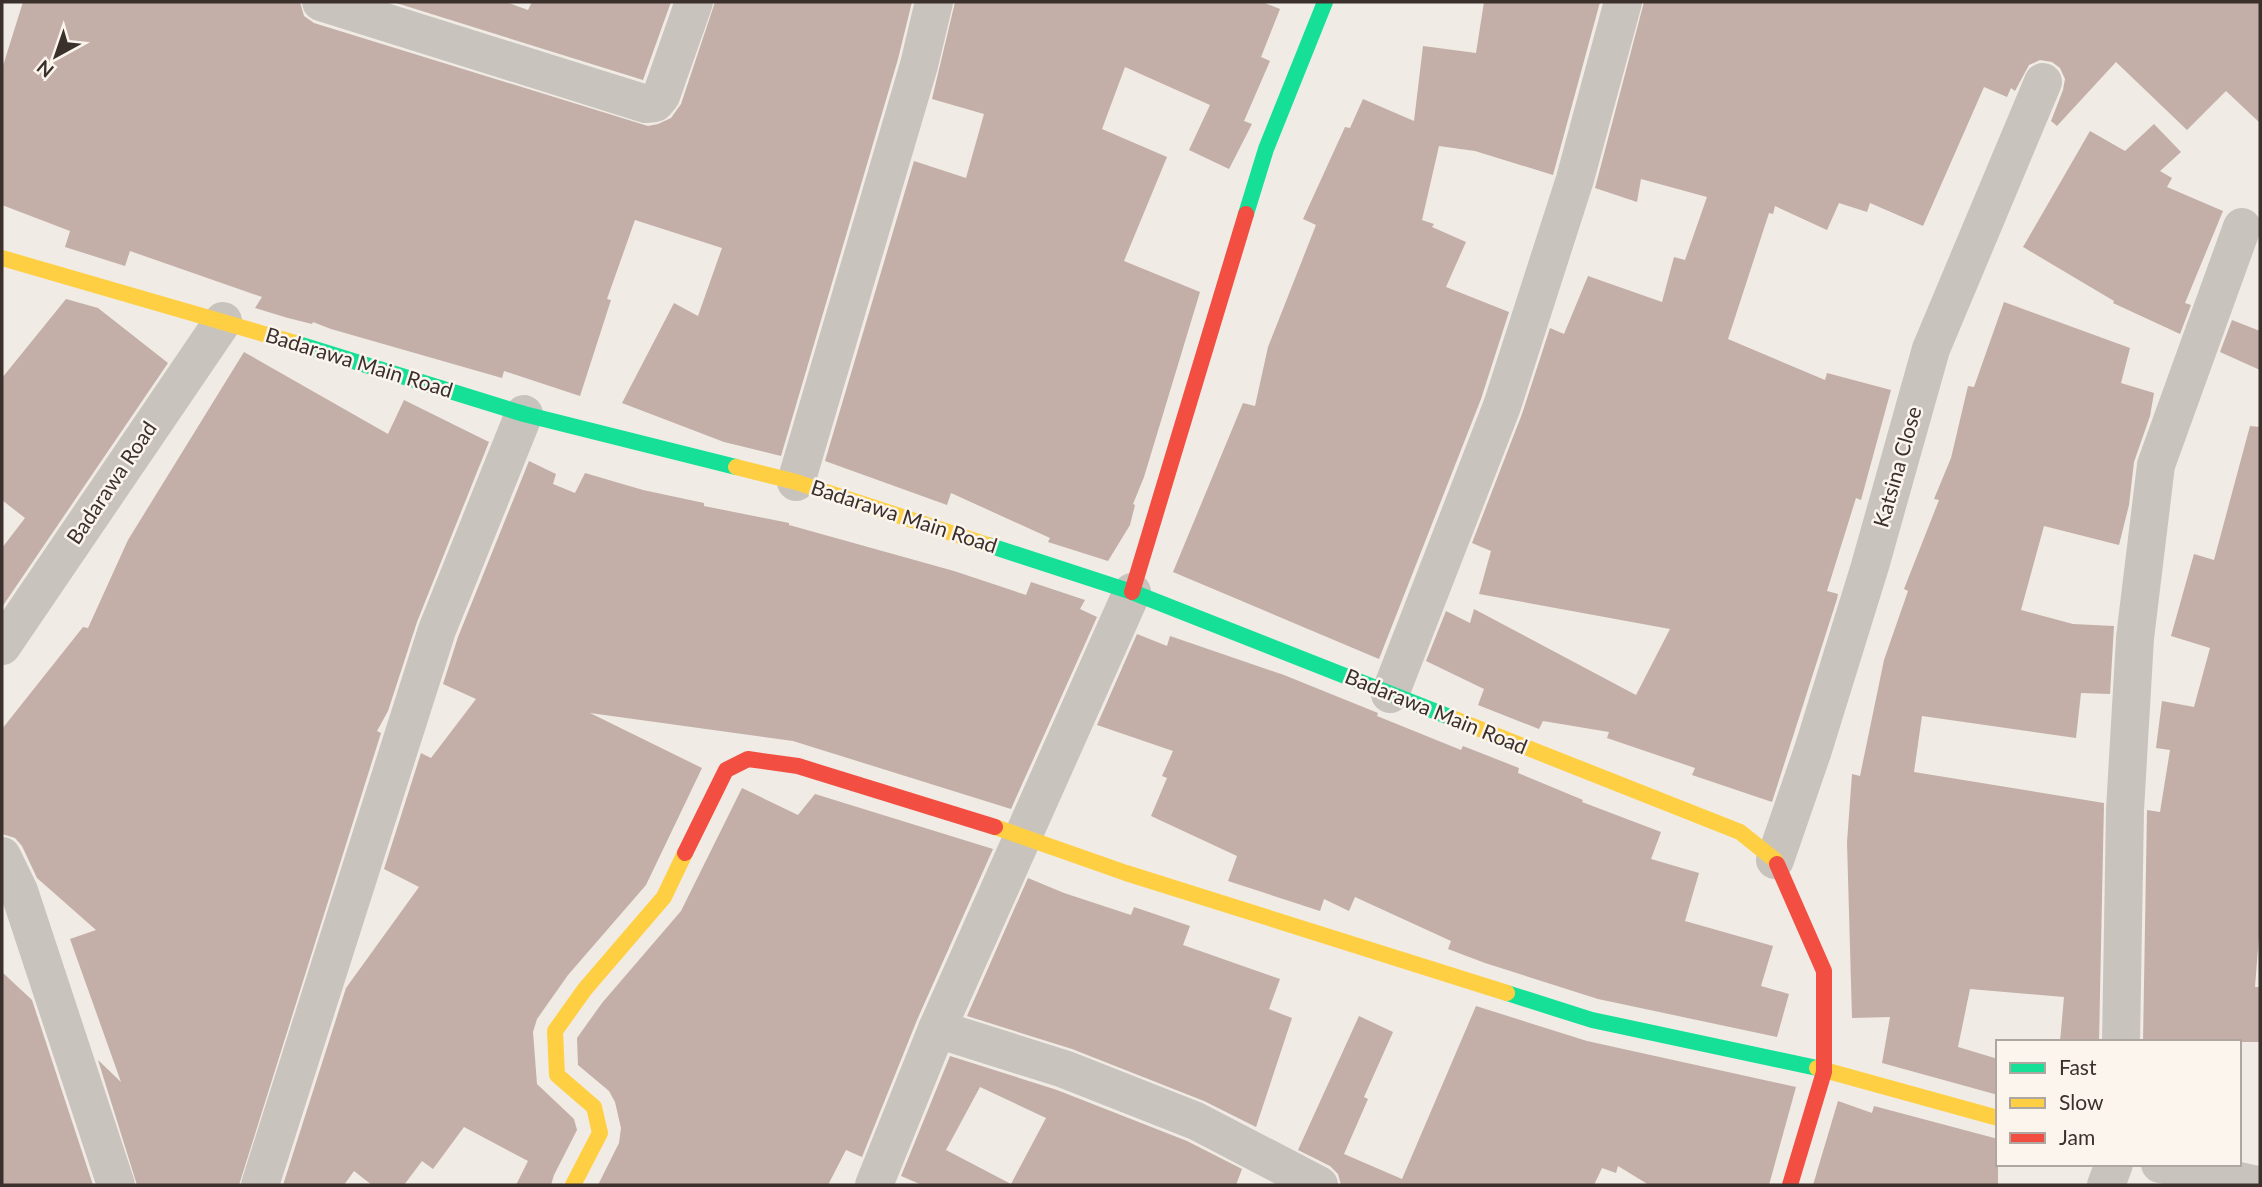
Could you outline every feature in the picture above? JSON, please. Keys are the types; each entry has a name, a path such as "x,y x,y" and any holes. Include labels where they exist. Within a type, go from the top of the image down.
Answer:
{"street":[{"path":"339,4 646,103 655,103 660,96 694,2"},
{"path":"796,482 919,65 934,2"},
{"path":"874,1185 937,1029 1132,592 1266,149 1325,2"},
{"path":"1390,694 1502,406 1576,178 1623,2"},
{"name":"Katsina Close","path":"1776,860 1870,566 1931,349 2043,82"},
{"path":"2121,1040 2125,810 2134,638 2156,465 2242,227"},
{"name":"Badarawa Main Road","path":"2,258 223,321 524,414 796,482 1132,592 1740,832 1776,860"},
{"name":"Badarawa Road","path":"2,646 223,321"},
{"path":"260,1185 437,630 524,414"},
{"path":"573,1185 600,1133 594,1107 557,1075 555,1031 585,989 664,897 726,770 748,759 798,766 1024,836 1139,877 1592,1020 1824,1072 1834,1072 1996,1117"},
{"path":"2,856 19,891 116,1185"},
{"path":"1776,860 1824,971 1824,1072 1790,1185"},
{"path":"937,1029 1064,1069 1196,1121 1319,1185"},
{"path":"2106,1185 2113,1166"},
{"path":"2169,1166 2258,1185"}],"building":[{"path":"23,2 300,2 304,16 314,23 648,126 671,118 681,104 715,2 912,2 898,59 781,456 724,442 622,403 674,303 698,316 722,248 635,220 607,299 611,300 580,396 504,371 502,378 313,322 312,324 255,308 262,297 130,251 125,266 65,247 70,231 2,205 2,69"},
{"path":"393,2 506,2 528,10 532,2 671,2 643,80"},
{"path":"955,2 1262,2 1280,9 1261,57 1270,61 1244,121 1252,124 1229,169 1189,150 1210,105 1125,67 1102,129 1167,157 1124,261 1200,292 1144,477 1133,504 1135,505 1130,525 1108,561 1048,542 1050,538 951,493 947,505 825,461 914,161 966,178 984,114 932,99"},
{"path":"1484,2 1600,2 1553,175 1475,151 1439,146 1422,220 1466,242 1446,287 1509,312 1481,399 1379,659 1173,572 1243,403 1255,406 1268,347 1316,225 1303,219 1345,127 1350,128 1363,99 1414,121 1423,46 1476,53"},
{"path":"1644,2 2260,2 2260,123 2226,91 2187,130 2116,62 2057,126 2051,121 2065,79 2060,68 2052,62 2040,60 2029,65 2015,91 2011,88 2007,97 1984,87 1923,226 1870,203 1867,212 1839,203 1827,230 1775,206 1773,214 1769,213 1728,339 1825,380 1827,373 1891,390 1861,500 1856,498 1827,591 1838,594 1837,599 1772,802 1692,775 1695,768 1607,738 1609,732 1543,721 1539,729 1478,705 1484,689 1426,661 1446,611 1470,623 1474,609 1636,695 1670,629 1479,594 1491,551 1472,543 1522,414 1550,328 1564,334 1588,276 1662,302 1674,257 1685,260 1707,197 1641,179 1637,202 1595,188"},
{"path":"2154,124 2181,152 2160,171 2172,178 2167,187 2223,211 2185,303 2191,305 2180,334 2113,303 2114,301 2023,247 2090,131 2125,151"},
{"path":"66,299 98,308 168,363 2,607 2,548 25,518 2,500 2,378"},
{"path":"2004,302 2130,348 2121,383 2154,393 2150,416 2134,462 2129,505 2119,545 2044,526 2021,610 2073,624 2114,626 2110,694 2081,693 2076,738 1922,716 1914,772 2104,803 2099,1040 2060,1040 2064,997 1970,989 1958,1047 1996,1058 1996,1094 1882,1063 1890,1017 1852,1018 1847,842 1852,774 1860,776 1884,660 1908,591 1904,589 1939,500 1934,499 1951,458 1968,386 1974,387"},
{"path":"2232,320 2260,331 2260,370 2220,352"},
{"path":"244,352 388,434 404,400 489,442 417,622 388,711 377,731 381,733 239,1185 137,1185 98,1060 121,1082 70,939 96,930 37,878 22,846 15,838 2,834 2,729 83,627 88,628 128,540"},
{"path":"2250,426 2260,427 2260,923 2255,987 2260,987 2260,1042 2143,1040 2147,810 2160,812 2170,750 2156,748 2162,701 2194,707 2210,648 2171,636 2194,554 2214,560"},
{"path":"529,461 556,474 553,484 575,493 585,473 643,490 704,503 704,506 789,523 1026,595 1031,582 1085,600 1080,609 1097,617 1011,809 793,741 590,713 702,768 646,885 568,975 537,1019 533,1032 537,1084 574,1119 577,1130 551,1185 516,1185 528,1161 464,1127 433,1169 422,1161 404,1185 372,1185 354,1171 344,1185 283,1185 346,988 419,887 384,869 421,753 431,758 476,699 443,684 458,637"},
{"path":"1137,634 1167,646 1170,636 1284,675 1461,750 1463,746 1519,768 1518,773 1583,800 1582,802 1661,832 1651,859 1699,873 1685,921 1773,946 1761,986 1789,994 1777,1037 1598,999 1485,963 1448,949 1451,941 1355,897 1349,911 1324,899 1320,911 1228,881 1237,856 1151,816 1167,778 1162,776 1173,751 1097,725"},
{"path":"742,788 798,815 815,794 993,849 917,1020 862,1157 846,1150 828,1185 598,1185 619,1143 621,1128 615,1102 609,1091 578,1065 577,1038 602,1003 681,911"},
{"path":"1028,878 1131,915 1134,907 1190,926 1183,945 1280,979 1269,1009 1292,1018 1256,1127 1204,1101 1072,1049 967,1016"},
{"path":"2,972 32,1000 93,1185 2,1185"},
{"path":"1476,1006 1587,1041 1796,1087 1769,1185 1649,1185 1618,1166 1616,1173 1602,1168 1594,1185 1341,1185 1338,1174 1330,1166 1298,1150 1359,1016 1393,1032 1364,1097 1368,1099 1344,1154 1402,1179"},
{"path":"950,1056 1057,1090 1187,1141 1242,1169 1236,1185 922,1185 901,1176","holes":["980,1087 1046,1118 1011,1184 946,1150"]},
{"path":"1838,1101 1872,1113 1874,1106 1996,1138 1998,1185 1813,1185"}],"traffic: fast":[{"path":"1246,214 1266,149 1325,2"},
{"path":"295,343 524,414 736,467"},
{"path":"988,545 1132,592 1452,718"},
{"path":"1507,993 1592,1020 1817,1068"}],"traffic: slow":[{"path":"2,258 295,343"},
{"path":"736,467 796,482 988,545"},
{"path":"1452,718 1740,832 1777,864"},
{"path":"995,827 1126,873 1507,993"},
{"path":"573,1185 600,1133 594,1107 557,1075 555,1031 585,989 664,897 685,853"},
{"path":"1817,1068 1996,1117"}],"traffic: jam":[{"path":"1132,592 1246,214"},
{"path":"685,853 726,770 748,759 798,766 995,827"},
{"path":"1777,864 1824,971 1824,1072 1790,1185"}]}
